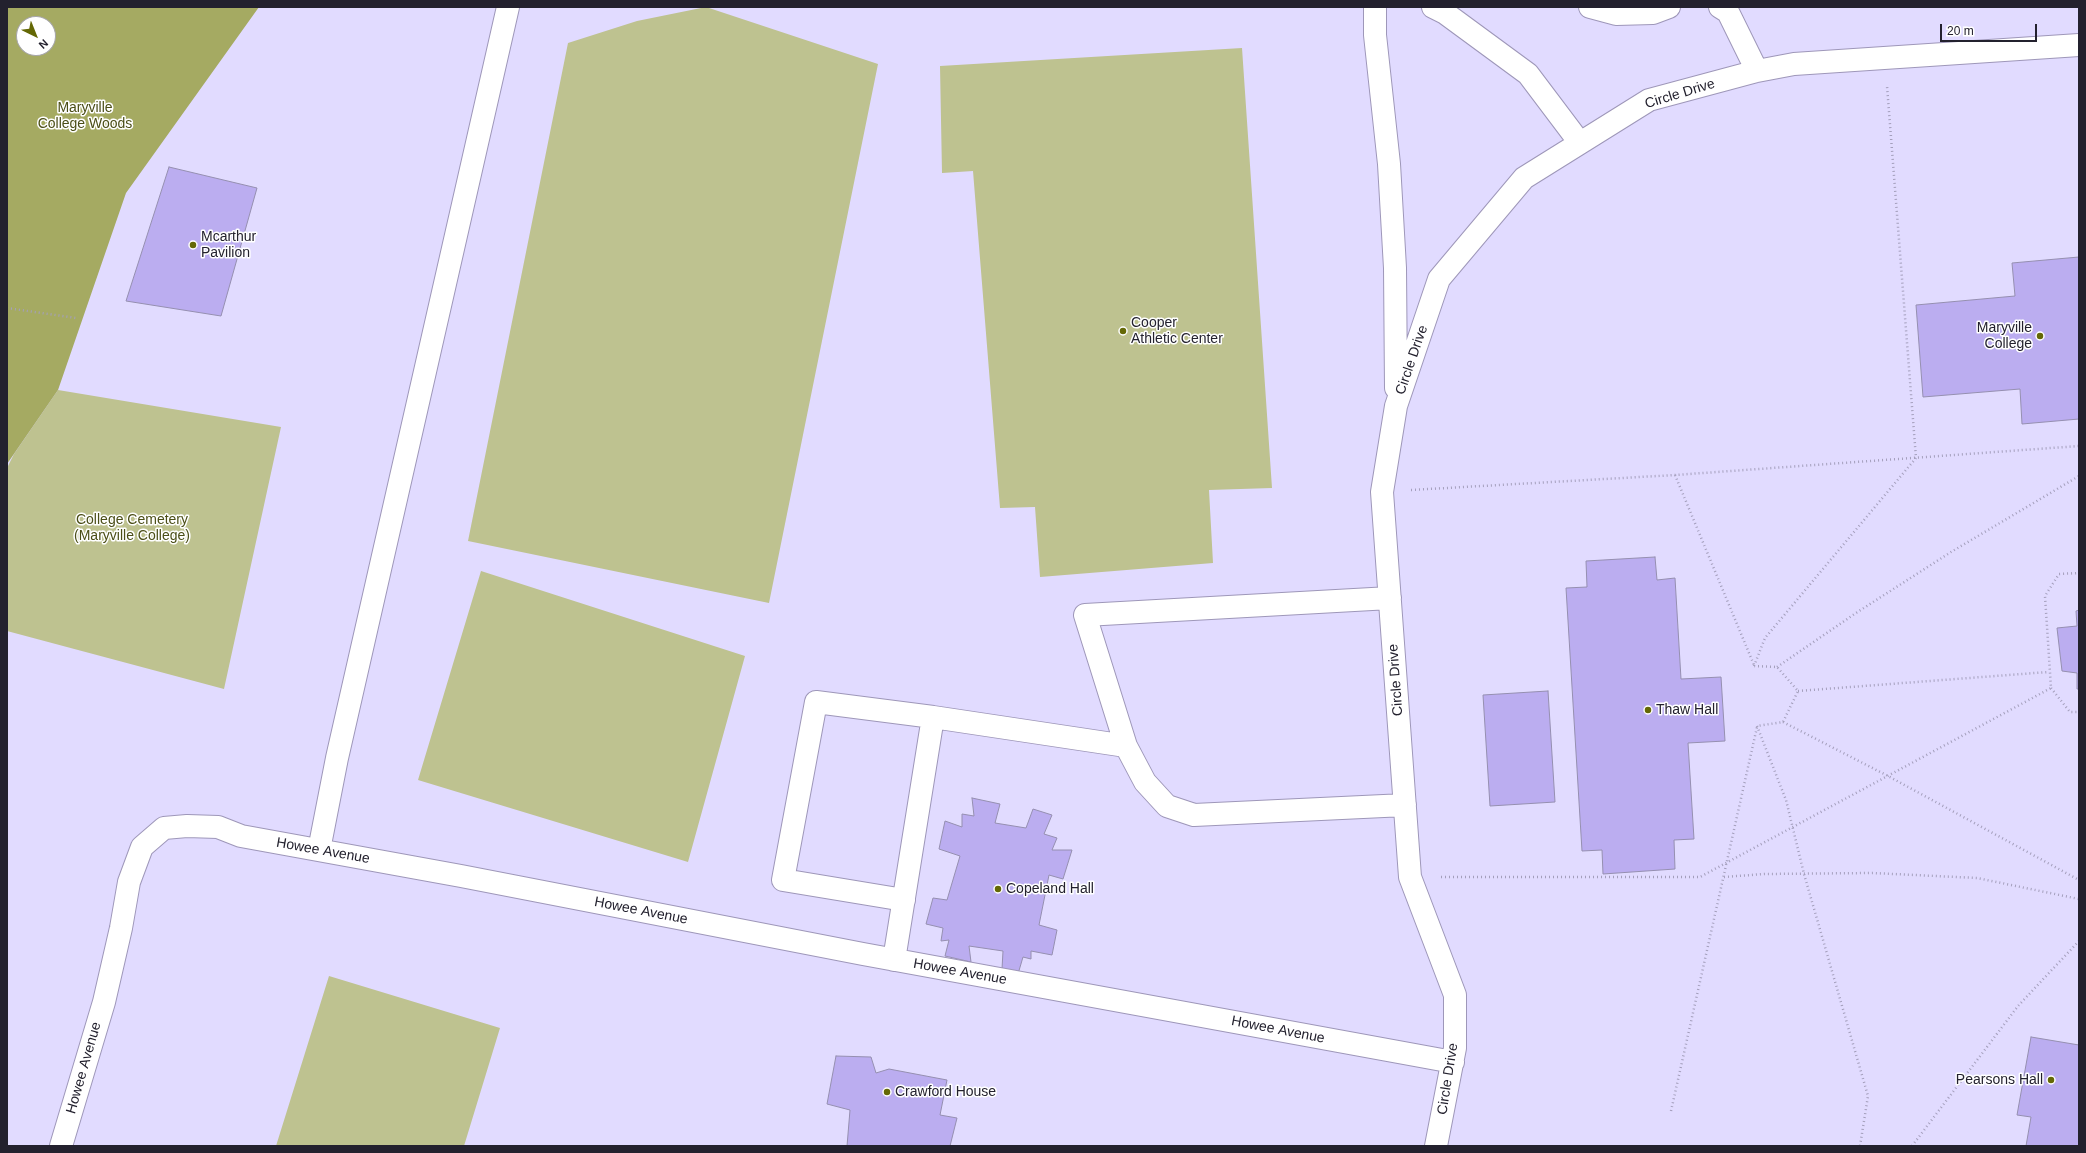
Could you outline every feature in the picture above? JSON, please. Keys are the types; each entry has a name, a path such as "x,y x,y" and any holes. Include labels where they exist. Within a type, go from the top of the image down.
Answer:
{"street":[{"path":"319,850 339,750 508,7"},
{"path":"1375,7 1375,35 1390,164 1395,268 1396,406"},
{"path":"1433,7 1445,13 1528,74 1580,143"},
{"path":"1590,7 1616,14 1623,14 1653,13 1670,7"},
{"path":"1720,7 1728,12 1757,71"},
{"name":"Circle Drive","path":"1436,1146 1455,1048 1455,995 1410,877 1382,492 1396,406 1439,279 1524,178 1649,100 1757,71 1794,64 2079,45"},
{"path":"1390,598 1085,615 1126,746 1145,782 1167,806 1194,815 1405,805"},
{"path":"904,900 783,880 816,702 933,717 1126,746"},
{"path":"894,960 933,717"},
{"name":"Howee Avenue","path":"61,1146 104,1002 130,882 142,847 164,828 218,827 241,836 894,960 1453,1062"}],"path":[{"path":"1754,666 1765,638 1916,458 1884,58"},
{"path":"7,308 76,318"},
{"path":"1382,492 1675,475 2079,446"},
{"path":"1675,475 1754,666"},
{"path":"1754,666 1777,666 1919,572 2079,476"},
{"path":"2079,573 2059,574 2045,596 2050,688 2070,712 2079,712"},
{"path":"1777,666 1798,691"},
{"path":"1798,691 2048,672"},
{"path":"1410,877 1700,877 2050,688"},
{"path":"1784,722 1798,691"},
{"path":"1758,726 1784,722 1888,776 2079,880"},
{"path":"1758,726 1786,800 1794,826 1804,874 1868,1096 1860,1146"},
{"path":"1671,1111 1758,726"},
{"path":"1724,877 1873,873 1977,878 2079,899"},
{"path":"1912,1146 2018,1006 2079,941"}],"green space":[{"name":"Maryville College Woods","path":"7,7 259,7 126,193 58,390 7,464"},
{"path":"706,7 878,64 769,603 468,541 568,43 637,21"},
{"name":"Cooper Athletic Center","path":"1242,48 1272,488 1209,490 1213,563 1040,577 1035,507 1000,508 973,171 942,173 940,66"},
{"name":"College Cemetery (Maryville College)","path":"58,390 281,427 224,689 7,631 7,468 14,454"},
{"path":"481,571 745,656 688,862 418,780"},
{"path":"329,976 500,1028 464,1146 276,1146"}],"building":[{"name":"Mcarthur Pavilion","path":"169,167 257,188 221,316 126,301"},
{"path":"2079,257 2079,419 2022,424 2020,389 1923,397 1916,305 2015,296 2012,263"},
{"name":"Thaw Hall","path":"1655,557 1657,580 1675,578 1681,679 1721,677 1725,741 1688,743 1694,839 1674,840 1675,869 1603,874 1602,850 1582,851 1566,588 1587,587 1586,561"},
{"path":"2079,610 2079,689 2077,689 2077,673 2062,671 2057,628 2077,626 2076,611"},
{"path":"1548,691 1555,802 1490,806 1483,695"},
{"name":"Copeland Hall","path":"972,798 1000,804 995,823 1026,828 1033,809 1052,815 1044,834 1057,838 1052,850 1072,850 1063,879 1049,875 1039,925 1057,930 1052,955 1031,951 1031,959 1023,957 1018,974 1002,969 1003,951 969,946 971,962 945,956 949,940 941,941 943,928 926,924 933,898 947,900 960,856 939,849 945,821 962,827 962,814 974,816"},
{"name":"Pearsons Hall","path":"2031,1037 2079,1045 2079,1146 2026,1146 2031,1117 2017,1115"},
{"name":"Crawford House","path":"836,1056 871,1057 876,1073 889,1069 947,1080 940,1115 957,1118 950,1146 847,1146 850,1110 827,1104"}],"place":[{"name":"Mcarthur Pavilion","path":"193,245"},
{"name":"Cooper Athletic Center","path":"1123,331"},
{"name":"Maryville College","path":"2040,336"},
{"name":"Thaw Hall","path":"1648,710"},
{"name":"Copeland Hall","path":"998,889"},
{"name":"Pearsons Hall","path":"2051,1080"},
{"name":"Crawford House","path":"887,1092"}]}
